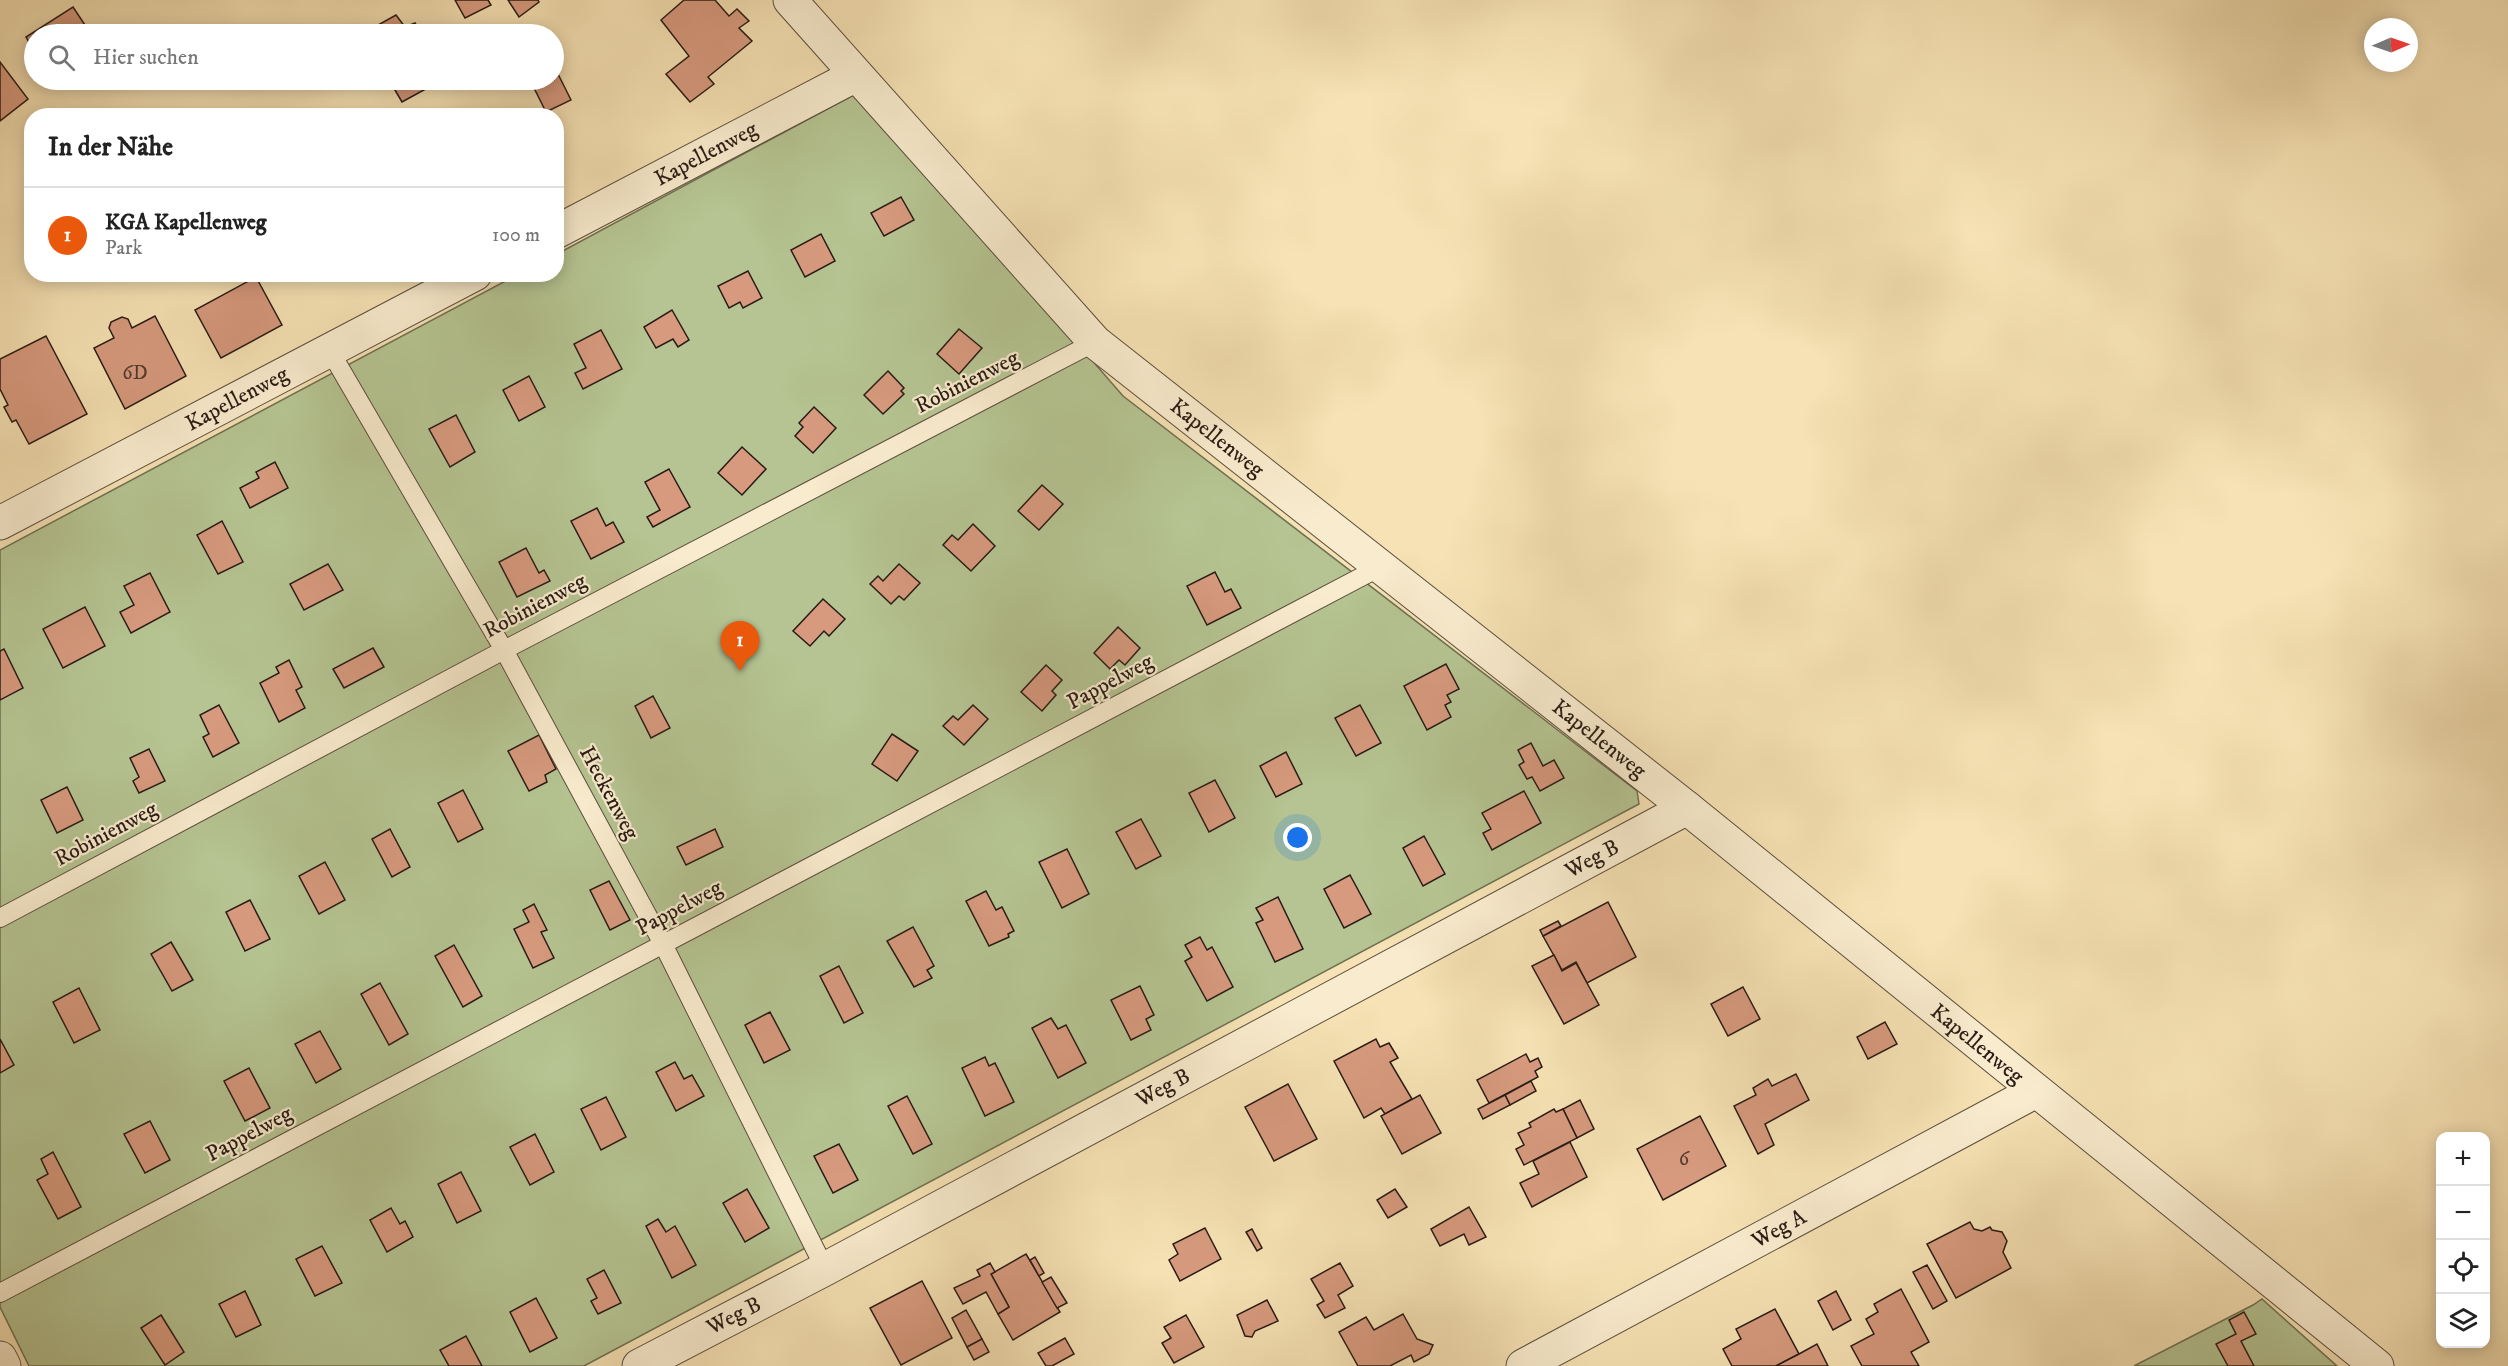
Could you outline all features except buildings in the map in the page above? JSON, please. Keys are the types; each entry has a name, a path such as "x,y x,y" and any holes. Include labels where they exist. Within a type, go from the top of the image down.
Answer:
{"street":[{"name":"Kapellenweg","path":"790,0 1095,342 1687,808 2377,1366"},
{"name":"Kapellenweg","path":"564,228 856,75"},
{"name":"Kapellenweg","path":"0,523 460,282"},
{"name":"Weg B","path":"639,1366 1687,808"},
{"name":"Weg A","path":"1523,1366 2036,1091"},
{"path":"0,1358 4,1366"}],"lane":[{"name":"Robinienweg","path":"0,918 504,650 1095,342"},
{"name":"Heckenweg","path":"330,351 504,650 663,944 825,1269"},
{"name":"Pappelweg","path":"0,1293 1382,566"}],"green space":[{"path":"859,92 1123,396 1637,791 1639,804 584,1366 29,1366 0,1307 0,550 504,282 564,282 564,250"},
{"path":"2262,1299 2337,1366 2134,1366 2253,1305"}],"place":[{"name":"KGA Kapellenweg","path":"740,671"}]}
